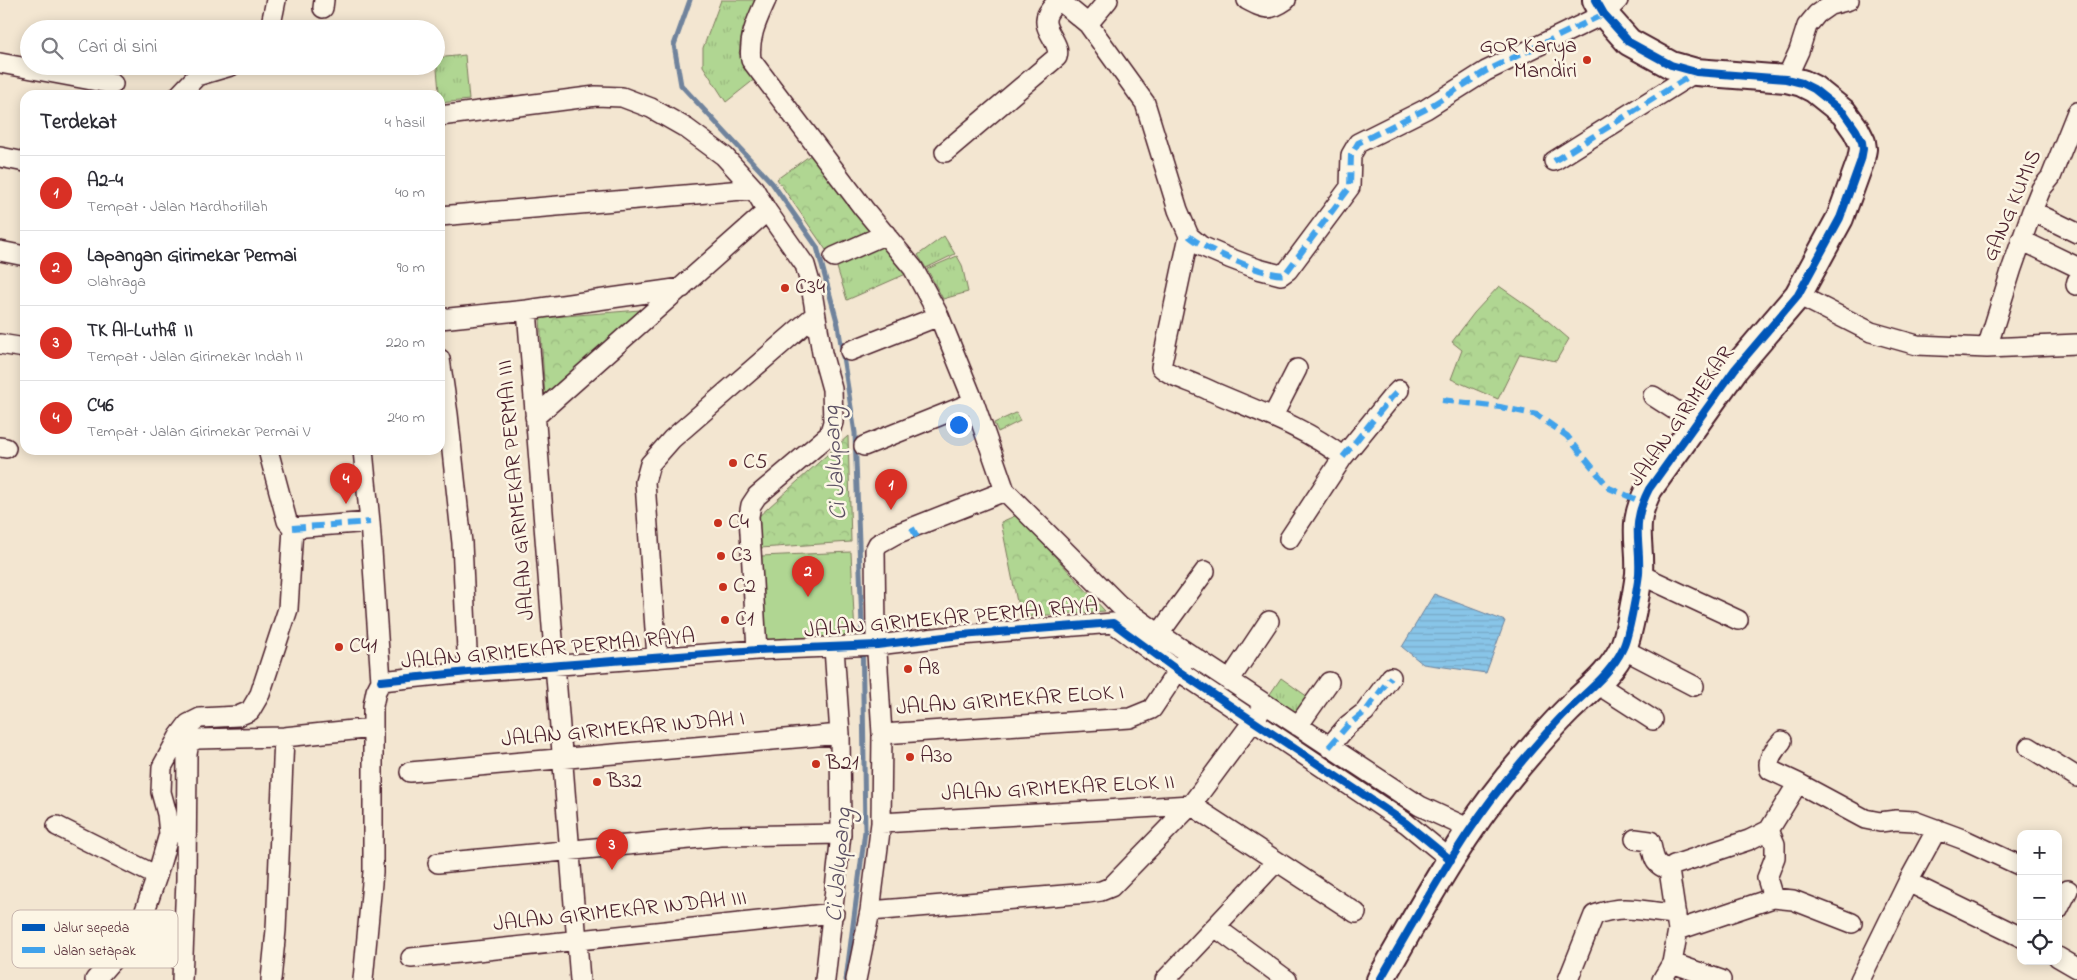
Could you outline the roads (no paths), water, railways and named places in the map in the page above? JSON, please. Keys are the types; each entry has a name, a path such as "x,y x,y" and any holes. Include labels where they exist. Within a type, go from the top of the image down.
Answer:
{"street":[{"path":"272,20 276,0"},
{"path":"766,0 756,22 749,47 751,60 864,209 913,268 939,316 974,402 1006,491 1119,604"},
{"path":"945,152 1057,58 1058,49 1047,28 1046,20 1048,13 1059,0 1088,24 1145,103 1178,210 1189,236 1202,246 1258,269 1285,274 1350,187 1351,155 1358,143 1426,109 1486,71 1606,5"},
{"path":"1088,24 1108,0"},
{"path":"1247,0 1261,7 1278,4"},
{"path":"1786,79 1799,51 1807,26 1817,14 1830,4 1849,0"},
{"name":"JALAN GIRIMEKAR","path":"1380,980 1451,860 1507,780 1553,725 1597,684 1623,649 1639,574 1636,527 1642,502 1695,423 1735,369 1798,295 1840,218 1861,160 1859,136 1844,113 1814,89 1802,83 1786,79 1696,72 1671,65 1629,42 1606,5"},
{"path":"0,63 20,67"},
{"path":"1554,160 1696,72"},
{"path":"65,75 113,84"},
{"path":"184,90 197,76 200,75"},
{"path":"445,115 596,96 622,97 651,108 686,128 724,156 754,189 767,212 805,265 811,286 822,353 832,389 833,422 829,435 757,496 751,505 749,516 757,650"},
{"name":"GANG KUMIS","path":"1987,348 2032,211 2041,189 2051,177 2077,112"},
{"path":"0,157 20,161"},
{"path":"445,216 754,189"},
{"path":"2032,211 2077,233"},
{"path":"535,417 767,212"},
{"path":"834,257 886,234"},
{"path":"1189,236 1160,367 1227,398 1273,416 1323,442 1343,457"},
{"path":"2021,240 2077,278"},
{"path":"0,251 20,255"},
{"path":"445,318 526,310 682,288"},
{"path":"1798,295 1871,332 1917,346 1987,348 2077,344"},
{"name":"JALAN GIRIMEKAR PERMAI III","path":"526,310 556,665"},
{"path":"657,658 645,482 650,464 672,439 815,314"},
{"path":"850,351 939,316"},
{"path":"0,344 20,347"},
{"path":"1273,416 1297,369"},
{"path":"1289,539 1343,457 1399,390"},
{"path":"1653,396 1695,423"},
{"path":"864,446 974,402"},
{"path":"445,421 462,543 468,672"},
{"path":"145,910 158,876 169,834 167,814 161,792 162,767 188,724 200,718 238,716 250,711 260,694 288,609 293,528 287,521 269,455"},
{"path":"363,455 381,681 376,691 373,728 373,872 363,980"},
{"path":"825,980 834,913 841,834 840,734 859,647 874,557 878,544 896,534 1006,491"},
{"path":"293,528 370,522"},
{"path":"1159,634 1205,571"},
{"path":"1639,574 1738,620"},
{"name":"JALAN GIRIMEKAR PERMAI RAYA","path":"1113,623 1119,604 1159,634 1183,663 1229,681 1259,713 1298,726 1420,806 1472,830"},
{"path":"1229,681 1269,621"},
{"name":"JALAN GIRIMEKAR PERMAI RAYA","path":"381,681 468,672 757,650 859,647 1113,623 1183,663 1259,713 1406,823 1451,860"},
{"path":"859,647 882,734"},
{"path":"1623,649 1694,686"},
{"name":"JALAN GIRIMEKAR ELOK I","path":"856,980 870,911 881,823 882,734 1130,718 1152,709 1183,663"},
{"name":"JALAN GIRIMEKAR PERMAI RAYA","path":"556,665 580,980"},
{"path":"1329,747 1348,725 1365,712 1391,677"},
{"path":"1298,726 1329,682"},
{"path":"1597,684 1653,720"},
{"name":"JALAN GIRIMEKAR ELOK II","path":"881,823 1192,805 1259,713"},
{"path":"182,980 186,880 187,754 189,743 197,738 284,737 373,728"},
{"name":"JALAN GIRIMEKAR INDAH I","path":"410,772 840,734"},
{"path":"271,980 276,930 284,737"},
{"path":"1782,740 1771,755 1768,765 1770,770 1865,819 1880,822 1896,820 1914,821 1997,854 2017,864"},
{"path":"2028,747 2077,777"},
{"path":"1669,870 1674,865 1749,840 1769,830 1798,783"},
{"path":"870,911 1101,891 1111,886 1192,805 1356,913"},
{"path":"57,826 158,876"},
{"path":"1860,980 1908,882 1937,829"},
{"path":"1769,830 1775,844 1775,857 1767,878 1773,898"},
{"path":"438,863 720,836 841,834"},
{"path":"1635,839 1650,841 1657,864 1669,870"},
{"path":"1165,980 1276,862"},
{"path":"1662,980 1672,963 1677,922 1669,870"},
{"path":"1908,882 2017,935"},
{"path":"2062,902 2068,890"},
{"path":"1568,980 1594,915 1611,908 1629,907 1677,922 1773,898 1793,900 1852,923"},
{"name":"JALAN GIRIMEKAR INDAH III","path":"411,958 834,913"},
{"path":"1215,927 1287,980"},
{"path":"2062,959 2077,968"},
{"path":"1672,963 1721,980"},
{"path":"95,980 106,968"}],"water":[{"path":"1434,594 1505,621 1486,673 1423,664 1402,647"}],"waterway":[{"name":"Ci Jalupang","path":"690,0 674,45 681,85 772,183 817,247 838,325 855,433 862,626 865,831 846,980"}],"place":[{"name":"GOR Karya Mandiri","path":"1587,60"},
{"name":"C34","path":"785,288"},
{"name":"C5","path":"733,463"},
{"name":"C46","path":"346,504"},
{"name":"A2-4","path":"891,510"},
{"name":"C4","path":"718,523"},
{"name":"C3","path":"721,556"},
{"name":"C2","path":"723,587"},
{"name":"Lapangan Girimekar Permai","path":"808,597"},
{"name":"C1","path":"725,620"},
{"name":"C41","path":"339,647"},
{"name":"A8","path":"908,669"},
{"name":"A30","path":"910,757"},
{"name":"B21","path":"816,764"},
{"name":"B32","path":"597,782"},
{"name":"TK Al-Luthfi II","path":"612,870"}]}
